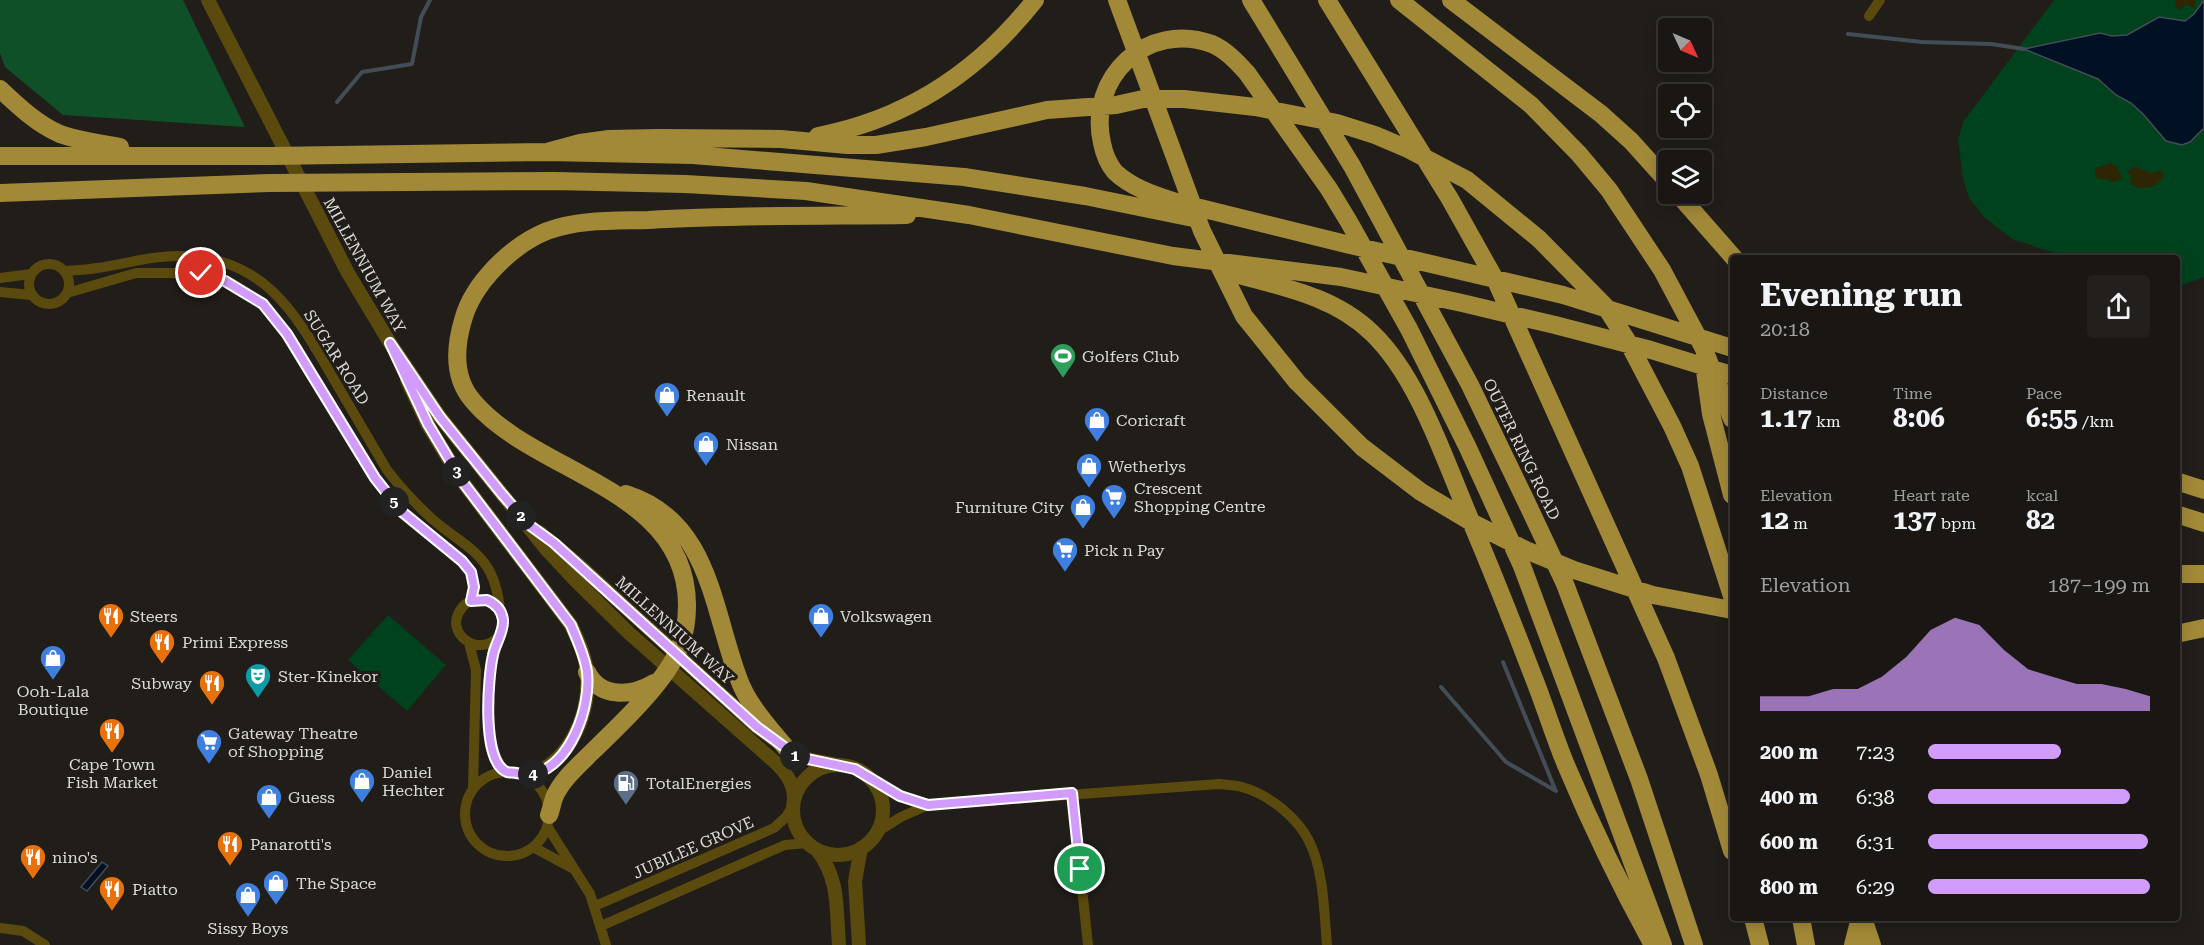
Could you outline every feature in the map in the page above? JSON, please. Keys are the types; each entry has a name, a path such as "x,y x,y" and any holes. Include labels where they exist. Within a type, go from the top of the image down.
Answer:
{"highway":[{"path":"802,140 863,125 910,106 944,85 977,60 1016,23 1035,0"},
{"path":"1117,0 1202,231 1244,316 1297,382 1362,447 1421,492 1473,523 1526,550 1574,570 1653,595 1730,610"},
{"name":"OUTER RING ROAD","path":"1251,0 1352,166 1470,386 1538,526 1565,584 1639,779 1694,945"},
{"path":"1327,0 1450,199 1497,284 1666,658 1709,775 1730,844"},
{"path":"1399,0 1531,105 1579,154 1626,213 1662,270 1703,347 1730,414"},
{"path":"1451,0 1601,114 1631,141 1658,171"},
{"path":"1663,945 1522,566 1468,448 1409,329 1329,189 1247,73 1232,57 1213,45 1174,39 1150,43 1132,55 1118,70 1106,90 1099,111 1099,132 1103,151 1114,171 1133,185 1176,202 1346,244 1563,295 1730,347"},
{"path":"0,89 17,106 61,134 163,156"},
{"path":"547,152 580,143 609,139 802,140 847,145 876,145 926,137 1047,110 1116,105 1143,99 1184,99 1300,115 1337,123 1375,135 1408,149 1467,180 1539,239 1605,306 1628,342 1690,465 1730,590"},
{"path":"0,156 547,152 693,155 964,177 1085,196 1346,244"},
{"path":"0,193 270,183 555,181 685,184 806,191 969,215 1173,256 1341,278 1461,303 1651,350 1730,374"},
{"path":"1687,204 1731,255"},
{"path":"548,820 554,798 567,779 663,676 677,655 685,628 687,603 682,572 676,556 659,530 604,487 512,436 471,400 461,382 457,342 466,310 476,292 501,260 529,239 550,230 586,222 718,216 969,215"},
{"path":"1173,256 1325,301 1357,320 1372,333 1397,363 1425,415 1496,579 1566,765 1626,896 1653,945"},
{"path":"1703,347 1705,381 1711,414 1730,487"},
{"path":"1651,350 1684,370 1730,390"},
{"path":"2180,482 2204,490"},
{"path":"604,487 635,497 660,509 684,534 697,552 738,679 756,709 787,749"},
{"path":"2180,515 2204,523"},
{"path":"2180,574 2204,574"},
{"path":"2180,633 2204,628"},
{"path":"587,672 599,687 617,693 643,689 663,676"},
{"path":"1754,921 1760,945"},
{"path":"1802,921 1806,945"},
{"path":"1853,945 1861,921"},
{"path":"1863,921 1872,945"}],"street":[{"name":"MILLENNIUM WAY","path":"208,0 353,283 440,417 573,579 787,774 794,790 794,801"},
{"path":"1869,16 1880,0"},
{"name":"SUGAR ROAD","path":"65,271 98,268 142,259 182,256 229,265 260,281 282,299 303,328 387,470 402,490 483,560 491,571 500,610"},
{"path":"44,264 53,264 65,271 69,282 67,293 53,304 44,304 36,300 31,295 28,284 31,274 44,264"},
{"name":"SUGAR ROAD","path":"67,293 136,273 201,273 225,281 263,304 287,334 375,478 401,511 462,561 471,572 474,587 471,601"},
{"path":"0,278 31,274"},
{"path":"0,292 31,295"},
{"path":"390,343 428,424 462,481 571,625 580,646 587,672 587,699 582,718 573,739 561,755 536,774 525,776"},
{"name":"MILLENNIUM WAY","path":"528,524 554,543 757,727 798,757 837,765"},
{"path":"474,788 477,695 475,662 469,643 458,631 457,622 462,608 471,601 487,600 500,610 503,623 492,663 489,741 493,755 506,772"},
{"path":"469,643 478,646 488,645 499,636"},
{"path":"839,945 834,883 828,864 799,833 794,821 794,801 797,791 807,778 821,769 837,765 855,769 900,796 928,805"},
{"path":"506,772 525,776 543,791 547,800 548,820 541,840 533,847 518,855 505,857 491,854 476,844 468,831 464,815 467,799 474,788 488,776 506,772"},
{"path":"869,778 878,790 882,805 881,821 877,832"},
{"path":"602,926 785,845 812,846 828,854 841,855 861,848 877,832 901,817 928,805 1219,784 1242,787 1262,795 1295,822 1309,840 1318,869 1327,945"},
{"path":"1072,793 1088,945"},
{"name":"JUBILEE GROVE","path":"595,906 774,828 786,817 794,801"},
{"path":"548,820 595,906 606,945"},
{"path":"533,847 577,871"},
{"path":"859,945 855,881 861,848"},
{"path":"0,928 23,931 35,936 45,945"}],"green space":[{"path":"0,0 183,0 245,127 63,115 5,67 0,53"},
{"path":"2054,0 2204,0 2204,277 2180,286 2180,255 2060,255 2012,239 1984,217 1969,198 1963,179 1958,140 1963,122"},
{"path":"388,615 446,665 407,711 348,660"}],"sand":[{"path":"2176,0 2196,0 2194,8 2186,4 2179,10 2175,6"},
{"path":"2111,163 2117,167 2122,176 2121,179 2112,182 2098,179 2095,174 2096,168"},
{"path":"2136,167 2151,173 2162,170 2163,178 2147,188 2134,186 2130,183 2131,177 2127,171"}],"water":[{"path":"2204,0 2204,128 2190,142 2182,145 2166,141 2131,103 2116,95 2098,79 2024,49 2100,33 2112,36 2127,35 2159,17 2185,21 2194,14"},
{"path":"102,862 108,866 87,891 81,887"}],"waterway":[{"path":"337,102 362,72 412,64 421,17 430,0"},
{"path":"1848,34 1922,42 1991,44 2024,49"},
{"path":"1503,662 1555,789"},
{"path":"1441,687 1506,762 1556,791"}],"place":[{"name":"Golfers Club","path":"1063,379"},
{"name":"Renault","path":"667,418"},
{"name":"Coricraft","path":"1097,443"},
{"name":"Nissan","path":"706,467"},
{"name":"Wetherlys","path":"1089,489"},
{"name":"Crescent Shopping Centre","path":"1114,520"},
{"name":"Furniture City","path":"1083,530"},
{"name":"Pick n Pay","path":"1065,573"},
{"name":"Steers","path":"111,639"},
{"name":"Volkswagen","path":"821,639"},
{"name":"Primi Express","path":"162,665"},
{"name":"Ooh-Lala Boutique","path":"53,681"},
{"name":"Ster-Kinekor","path":"258,699"},
{"name":"Subway","path":"212,706"},
{"name":"Cape Town Fish Market","path":"112,754"},
{"name":"Gateway Theatre of Shopping","path":"209,765"},
{"name":"Daniel Hechter","path":"362,804"},
{"name":"TotalEnergies","path":"626,806"},
{"name":"Guess","path":"269,820"},
{"name":"Panarotti's","path":"230,867"},
{"name":"nino's","path":"33,880"},
{"name":"The Space","path":"276,906"},
{"name":"Piatto","path":"112,912"},
{"name":"Sissy Boys","path":"248,918"}],"route":[{"path":"201,273 225,281 263,304 287,334 375,478 401,511 462,561 471,572 474,587 471,601 487,600 500,610 503,628 495,646 492,663 489,741 493,755 506,772 525,776 536,774 561,755 573,739 587,699 587,672 580,646 571,625 462,481 428,424 390,343 440,417 528,524 554,543 757,727 798,757 855,769 900,796 928,805 1072,793 1080,869"}]}
